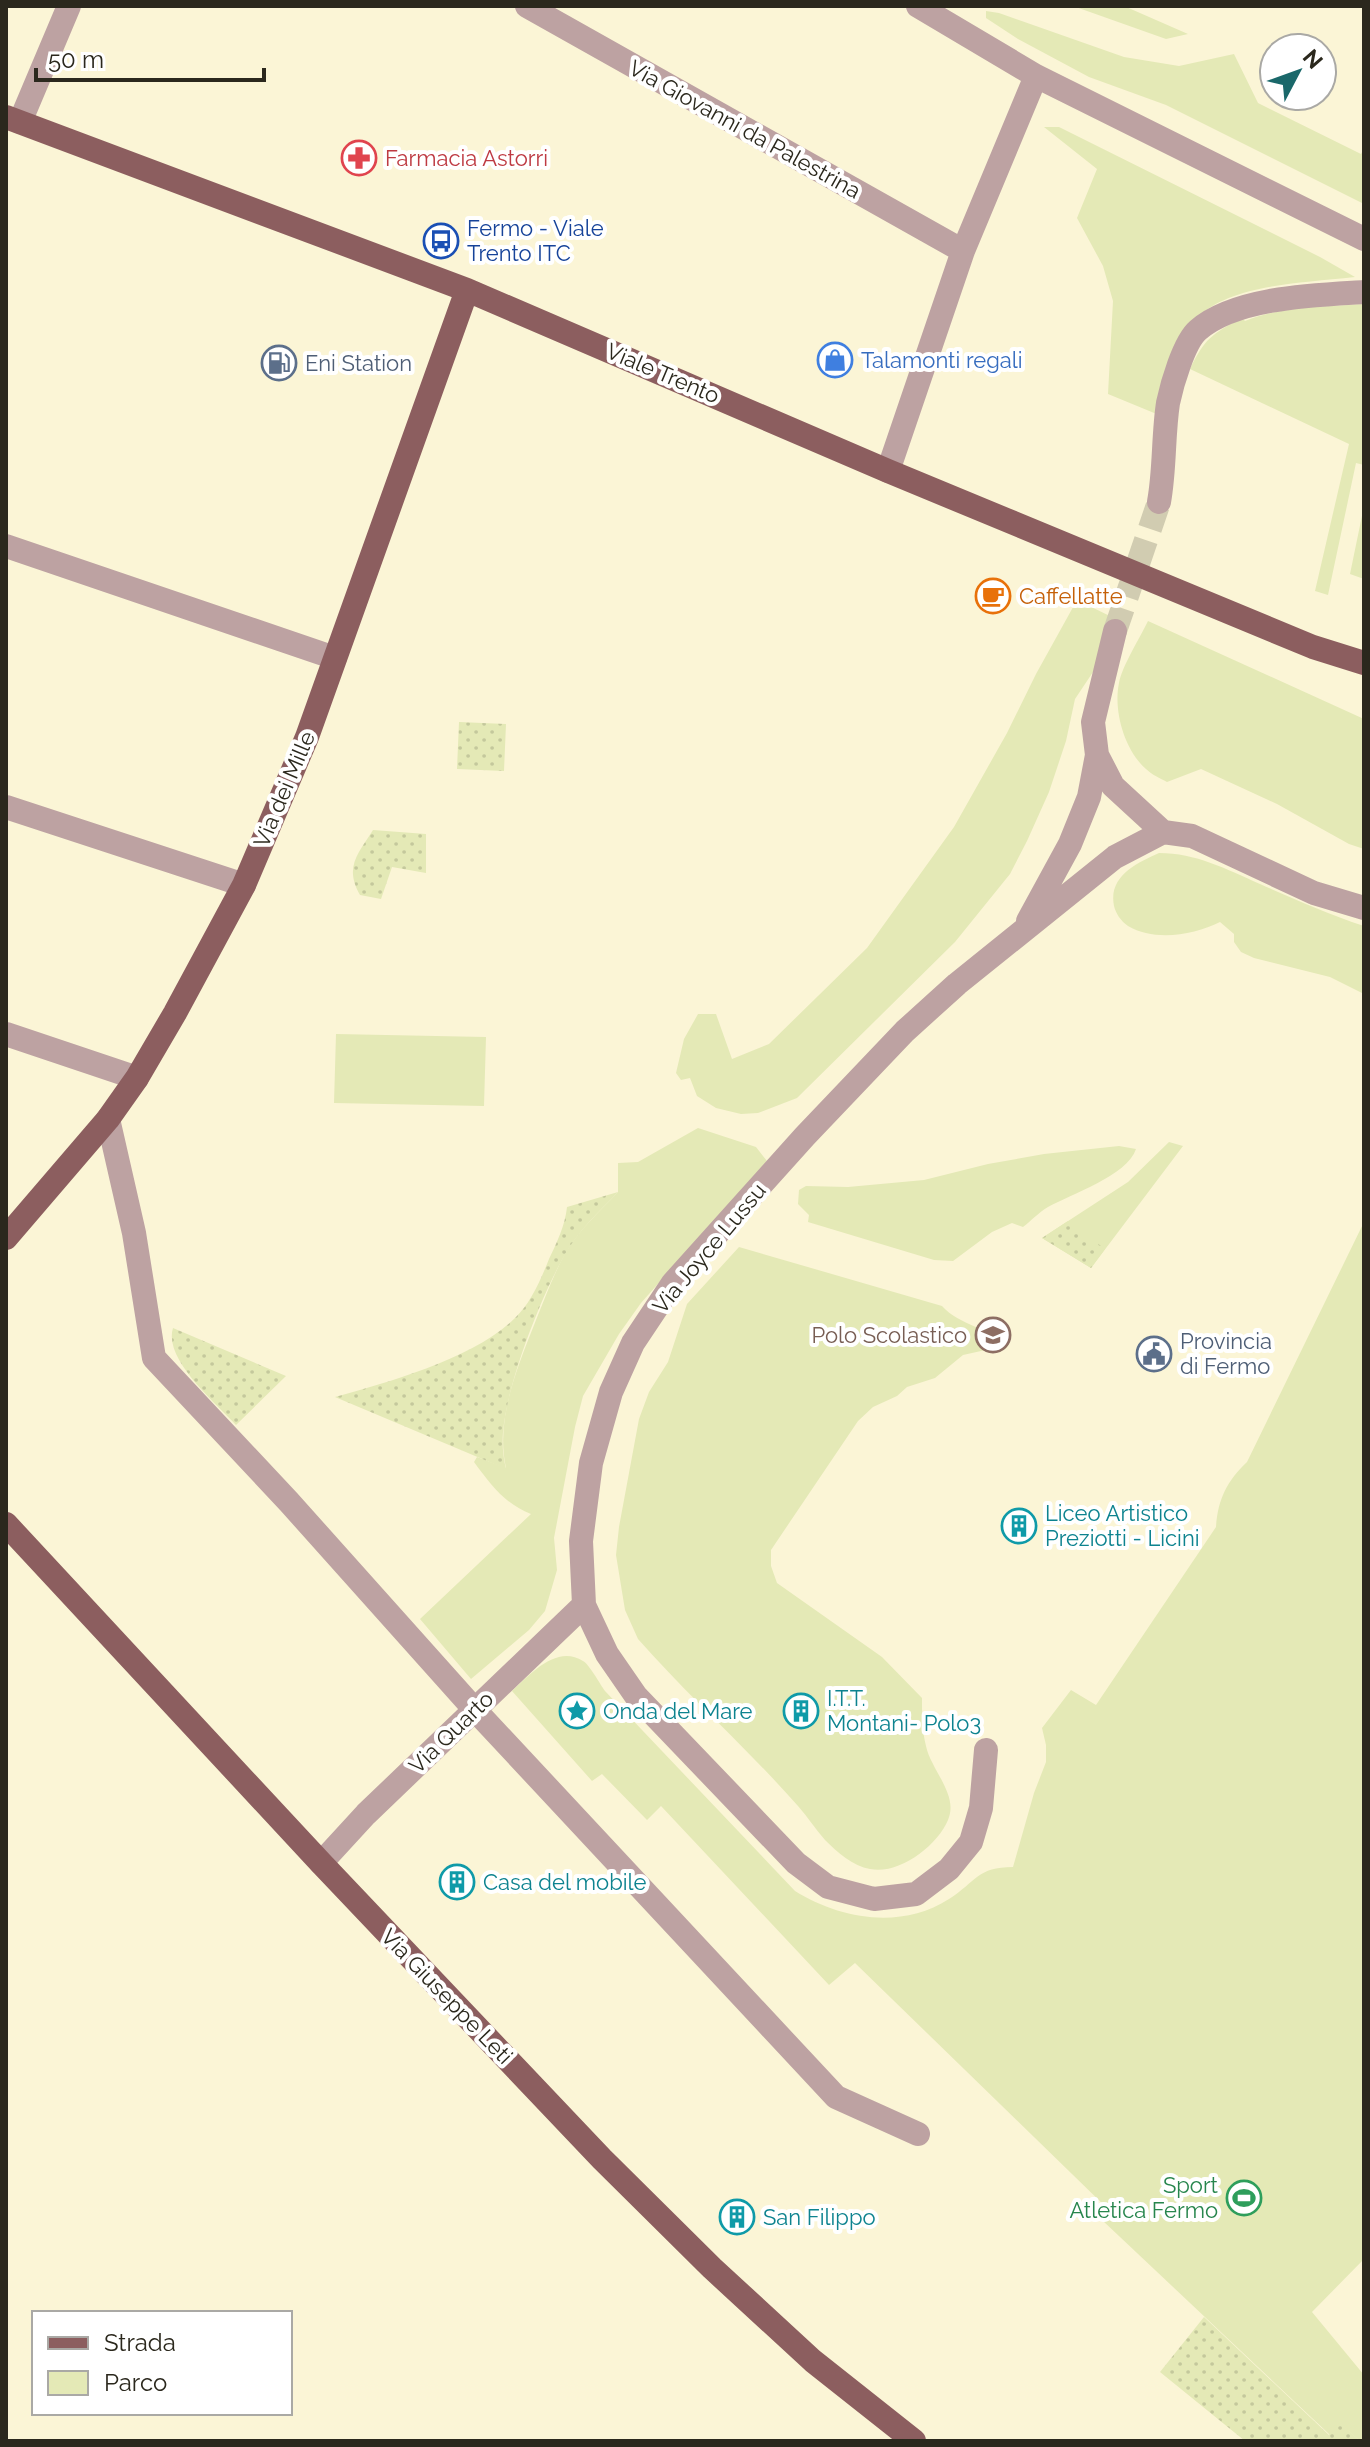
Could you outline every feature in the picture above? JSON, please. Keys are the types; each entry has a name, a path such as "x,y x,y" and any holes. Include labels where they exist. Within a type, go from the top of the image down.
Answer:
{"main road":[{"name":"Viale Trento","path":"13,120 467,290 888,471 1313,647 1364,663"},
{"name":"Via dei Mille","path":"6,1238 108,1119 137,1078 244,885 307,737 467,290"},
{"name":"Viale Trento","path":"1313,647 1364,680"},
{"name":"Via Giuseppe Leti","path":"6,1524 602,2159 712,2268 813,2361 914,2441"}],"street":[{"path":"13,120 69,6"},
{"name":"Via Giovanni da Palestrina","path":"527,6 963,251"},
{"path":"918,6 1036,76 1364,239"},
{"path":"888,471 963,251 1036,76"},
{"path":"1159,502 1164,476 1168,404 1179,363 1197,330 1239,306 1364,292"},
{"path":"6,546 335,658"},
{"path":"1023,930 1070,844 1089,797 1097,755 1093,722 1115,631"},
{"path":"1097,755 1113,786 1163,832 1192,836 1314,893 1364,908"},
{"path":"6,807 244,885"},
{"name":"Via Joyce Lussu","path":"986,1750 981,1808 971,1842 949,1869 916,1894 874,1899 828,1887 796,1863 636,1696 607,1654 584,1605 581,1541 591,1463 611,1392 633,1343 673,1283 815,1125 905,1031 957,984 1115,857 1163,832"},
{"path":"6,1034 137,1078"},
{"path":"108,1119 134,1233 154,1358 289,1502 475,1710 836,2097 918,2134"},
{"name":"Via Quarto","path":"321,1863 366,1814 584,1605"}],"green space":[{"path":"1073,6 1124,6 1188,34 1166,39"},
{"path":"986,11 999,13 1124,57 1179,66 1234,54 1258,103 1258,112 1276,112 1361,154 1364,148 1364,204 1166,105 1089,77 986,18"},
{"path":"1044,127 1059,127 1355,277 1249,291 1221,301 1197,317 1178,340 1165,372 1159,415 1108,394 1113,301 1103,266 1077,218 1097,169"},
{"path":"1364,304 1364,465 1356,463 1328,595 1315,591 1349,444 1190,369 1210,338 1242,318 1245,321 1288,310"},
{"path":"1364,506 1364,579 1350,574"},
{"path":"1077,600 1116,619 1107,651 1075,699 1066,741 1049,792 1010,874 955,942 797,1098 758,1113 741,1114 716,1108 697,1096 690,1078 681,1080 676,1073 684,1039 698,1014 716,1014 732,1059 769,1044 867,948 954,827"},
{"path":"1148,621 1364,719 1364,849 1201,769 1167,782 1139,761 1122,730 1118,694 1124,669"},
{"path":"459,722 506,724 504,771 457,769"},
{"path":"373,830 426,834 426,873 392,867 381,899 360,895 353,876 355,861"},
{"path":"1159,853 1211,863 1364,926 1364,994 1330,977 1241,952 1234,942 1234,934 1220,922 1174,935 1150,934 1128,926 1115,909 1115,886 1126,872"},
{"path":"336,1034 486,1037 484,1106 334,1103"},
{"path":"698,1128 756,1147 767,1161 641,1303 583,1396 554,1538 557,1570 545,1611 529,1630 471,1679 420,1619 531,1514 506,1499 474,1462 477,1457 506,1468 503,1449 506,1411 522,1356 566,1252 583,1228 618,1192 618,1163 638,1162"},
{"path":"1169,1142 1183,1146 1091,1268 1042,1238 1128,1182"},
{"path":"1119,1146 1136,1149 1122,1168 1048,1207 1023,1227 1012,1223 992,1232 953,1261 934,1260 808,1222 809,1215 798,1204 799,1190 806,1186 848,1187 924,1180 1044,1154"},
{"path":"618,1192 571,1245 536,1315 518,1365 506,1412 503,1455 506,1469 335,1397 430,1367 455,1357 498,1332 521,1312 535,1290 560,1234 567,1207"},
{"path":"1068,1221 1105,1249 1091,1268 1042,1238"},
{"path":"1364,1222 1364,2259 1312,2312 1364,2375 1364,2441 1360,2441 1339,2423 1330,2435 1102,2220 1110,2211 855,1963 829,1985 661,1806 647,1820 602,1774 592,1781 512,1691 535,1670 553,1659 563,1656 583,1661 605,1691 795,1891 831,1908 871,1917 911,1915 949,1899 984,1872 1013,1867 1046,1762 1042,1728 1071,1690 1096,1705 1216,1527 1225,1491 1247,1462"},
{"path":"739,1247 942,1306 957,1318 1008,1346 1004,1350 990,1349 963,1355 935,1378 907,1387 897,1396 873,1407 858,1421 771,1550 771,1566 777,1583 882,1657 922,1698 926,1746 947,1792 950,1811 943,1830 926,1849 893,1868 881,1870 857,1865 830,1845 779,1785 638,1639 625,1610 616,1555 639,1419 649,1392 668,1362 687,1304"},
{"path":"173,1328 286,1376 236,1425 183,1367 172,1340"},
{"path":"1204,2317 1329,2435 1339,2422 1360,2441 1245,2441 1160,2372"}],"tunnel":[{"path":"1115,631 1159,502"}],"place":[{"name":"Farmacia Astorri","path":"359,158"},
{"name":"Fermo - Viale Trento ITC","path":"441,241"},
{"name":"Talamonti regali","path":"835,360"},
{"name":"Eni Station","path":"279,363"},
{"name":"Caffellatte","path":"993,596"},
{"name":"Polo Scolastico","path":"993,1335"},
{"name":"Provincia di Fermo","path":"1154,1354"},
{"name":"Liceo Artistico Preziotti - Licini","path":"1019,1526"},
{"name":"Onda del Mare","path":"577,1711"},
{"name":"I.T.T. Montani- Polo3","path":"801,1711"},
{"name":"Casa del mobile","path":"457,1882"},
{"name":"Sport Atletica Fermo","path":"1244,2198"},
{"name":"San Filippo","path":"737,2217"}]}
